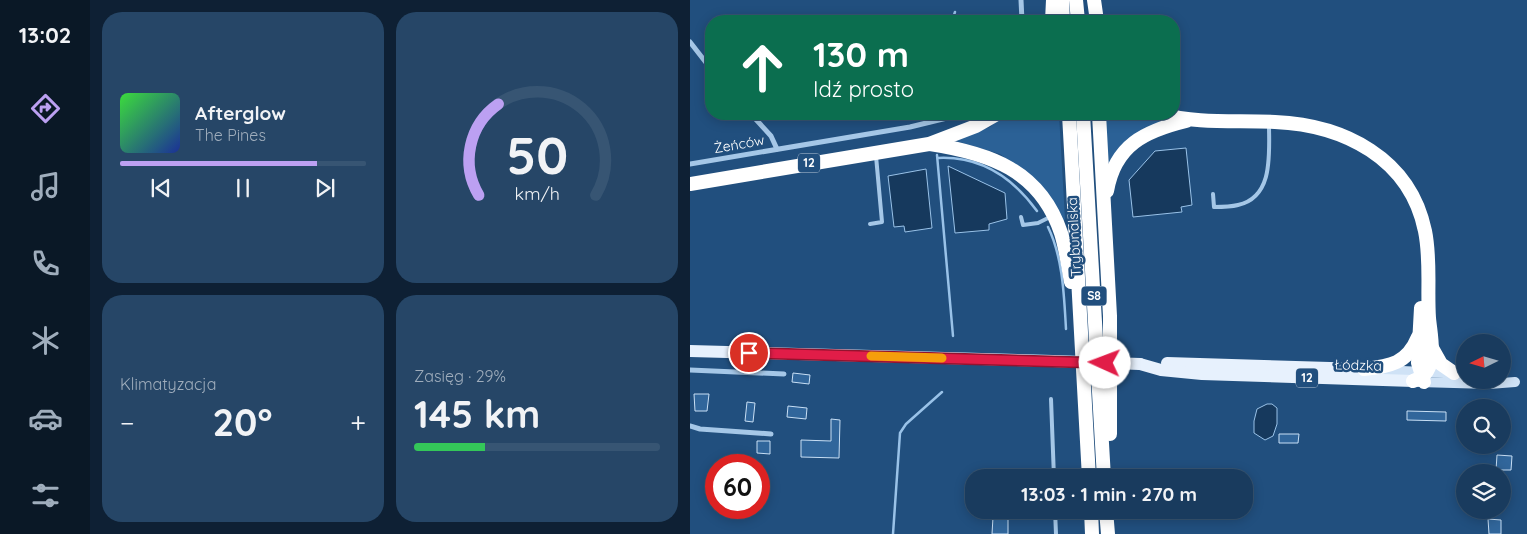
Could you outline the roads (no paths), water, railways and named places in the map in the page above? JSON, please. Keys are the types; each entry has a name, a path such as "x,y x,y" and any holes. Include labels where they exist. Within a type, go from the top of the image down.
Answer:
{"highway":[{"path":"1052,15 1053,0"},
{"path":"1062,0 1063,15"},
{"path":"1076,0 1077,15"},
{"path":"1093,0 1095,15"},
{"name":"12","path":"1180,118 1192,120 1302,124 1330,130 1353,140 1386,161 1405,183 1420,214 1428,248 1432,361 1421,377"},
{"name":"12","path":"690,184 929,144 986,120"},
{"name":"Trybunalska","path":"1069,120 1088,469"},
{"name":"Trybunalska","path":"1083,120 1105,469"},
{"path":"1099,120 1110,316 1110,449 1107,469"},
{"path":"1105,215 1111,177 1127,150 1152,131 1192,120"},
{"path":"929,144 974,152 994,159 1010,168 1033,187 1054,215 1065,248 1082,352"},
{"name":"12","path":"1364,369 1398,362 1412,349 1420,332 1421,249 1417,232 1397,188 1374,154"},
{"path":"1420,332 1421,377"},
{"path":"1432,348 1439,362 1456,372"},
{"path":"1091,519 1092,534"},
{"path":"1107,519 1108,534"}],"main road":[{"name":"Łódzka","path":"690,351 1364,369 1482,384 1527,382"},
{"name":"Łódzka","path":"1140,364 1161,370 1202,374 1421,377 1456,374"},
{"name":"Łódzka","path":"1511,381 1515,382"}],"street":[{"path":"1021,0 1022,15"},
{"path":"690,42 705,61"},
{"name":"Żeńców","path":"690,164 777,149 771,136 756,120"},
{"path":"777,149 910,127 939,120"},
{"path":"690,370 784,374"},
{"path":"690,426 771,434"}],"lane":[{"path":"1213,194 1214,207 1238,205 1252,200 1261,191 1266,177 1268,162 1269,122"},
{"path":"870,224 882,222 876,152"},
{"path":"1021,217 1023,225 1038,223 1054,215"},
{"path":"1051,399 1054,469"},
{"path":"1055,519 1056,534"}],"waterway":[{"path":"937,155 953,336"},
{"path":"938,158 968,161 994,171 1028,199 1037,211"},
{"path":"1048,227 1060,264 1066,329"},
{"path":"893,534 900,433 906,424 942,392"}]}
